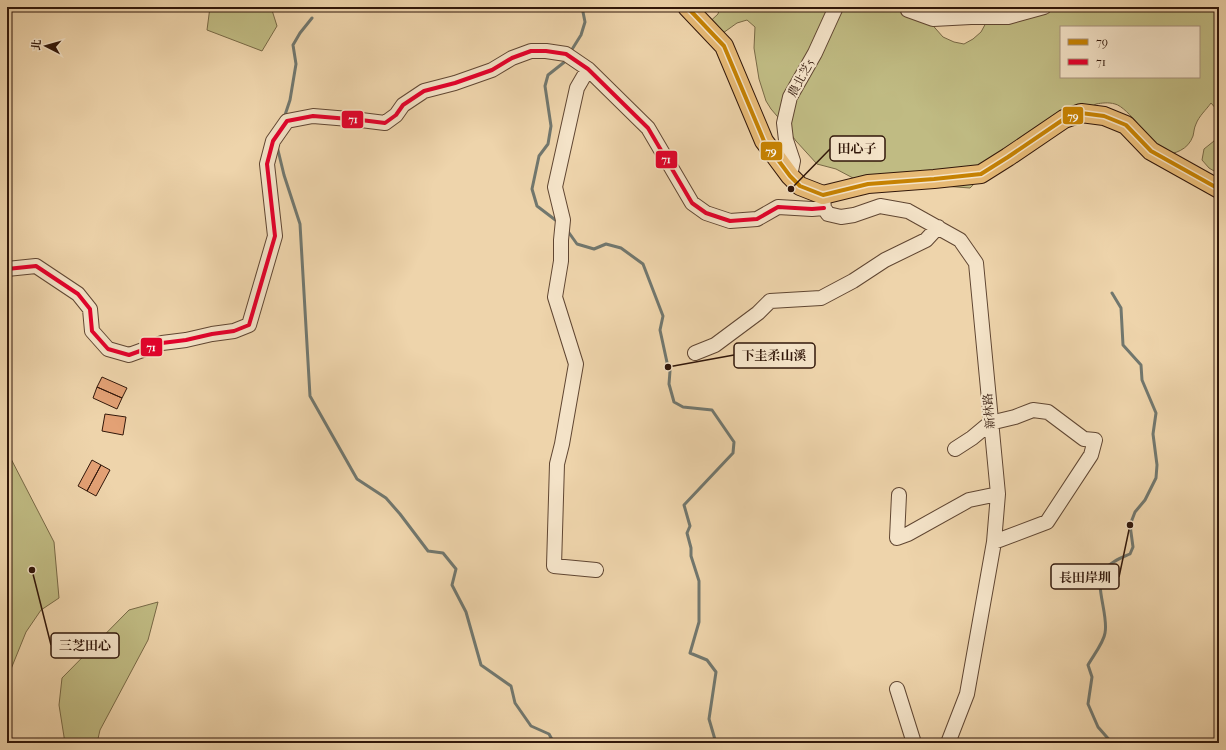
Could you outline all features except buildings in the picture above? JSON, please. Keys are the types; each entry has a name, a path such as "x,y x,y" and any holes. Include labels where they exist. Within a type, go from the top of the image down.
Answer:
{"main road":[{"path":"687,7 724,46 764,141 790,176 800,186 823,201 868,184 981,174 1008,158 1064,119 1081,113 1104,116 1126,125 1151,151 1219,190"}],"street":[{"name":"農北芝5","path":"790,176 793,161 786,140 784,123 790,97 815,53 826,25 836,7"},
{"path":"908,7 908,10 933,19 975,12 1008,17 1044,7"},
{"path":"7,269 36,266 78,294 90,309 92,331 108,349 129,355 162,343 234,331 249,325 275,236 267,164 273,141 287,122 313,116 385,123 396,115 403,105 424,91 455,83 492,70 512,58 531,51 546,51 570,57 588,68 648,128 692,202 706,213 730,221 757,219 778,207 812,209 823,201"},
{"path":"588,68 577,88 555,187 563,220 561,261 555,297 576,364 557,464 554,566 596,570"},
{"name":"新林路","path":"823,201 828,214 841,217 880,206 908,211 960,240 976,263 990,423 998,494 994,542 967,694 948,743"},
{"path":"695,353 715,345 758,313 770,301 821,298 853,282 885,260 926,240 938,227"},
{"path":"955,449 972,438 990,423 1014,417 1033,410 1048,412 1084,439 1095,440 1091,455 1047,522 994,542"},
{"path":"899,495 897,538 908,534 969,500 998,494"},
{"path":"897,689 914,743"}],"shaded area":[{"path":"210,7 271,7 277,26 262,51 207,30"},
{"path":"720,7 936,7 928,20 943,37 954,42 964,44 981,32 987,21 987,7 1219,7 1219,115 1218,111 1211,103 1197,121 1193,136 1188,145 1172,154 1162,155 1133,118 1120,107 1110,103 1096,104 1005,154 970,188 863,180 853,178 836,169 817,164 796,141 771,109 766,101 759,79 754,48 755,27 747,20 737,23 723,33 703,28 718,14"},
{"path":"1219,133 1219,174 1209,168 1202,160 1204,149 1214,141"},
{"path":"9,455 54,542 59,598 41,610 26,632 11,669 7,667 7,456"},
{"path":"158,602 148,640 100,730 97,743 65,743 59,705 62,678 129,610"}],"waterway":[{"path":"571,51 581,35 585,22 582,7"},
{"path":"284,118 290,100 296,64 293,45 312,18"},
{"path":"558,222 537,206 532,189 539,156 548,144 551,126 545,86 548,75 567,60"},
{"path":"277,146 284,175 300,224 310,396 357,479 386,498 428,551 443,553 456,569 452,585 466,612 481,665 511,686 515,703 531,726 549,734 554,743"},
{"path":"567,230 577,244 594,249 606,244 621,248 643,264 663,316 660,330 670,371 669,384 674,402 683,407 712,410 734,442 733,453 684,505 690,526 687,533 691,548 691,556 699,581 699,622 690,653 707,660 716,672 709,719 716,743"},
{"path":"1112,293 1121,308 1123,345 1141,365 1142,380 1156,413 1153,434 1157,465 1156,478 1145,500 1135,512 1130,525 1133,547 1130,554 1109,565 1101,576 1100,583 1106,626 1104,637 1088,665 1092,677 1088,704 1098,727 1112,743"}],"transit line":[{"name":"79","path":"687,7 724,46 764,141 790,176 800,186 823,195 868,184 981,174 1064,119 1081,113 1104,116 1126,125 1151,151 1219,189"},
{"name":"71","path":"7,269 36,266 78,294 90,309 92,331 108,349 129,355 162,343 234,331 249,325 275,236 267,164 273,141 287,121 313,116 385,123 396,115 403,105 424,91 455,83 492,70 512,58 531,51 546,51 566,54 588,69 648,128 692,203 706,213 730,221 757,219 778,207 812,209 824,208"}],"place":[{"name":"田心子","path":"791,189"},
{"name":"下圭柔山溪","path":"668,367"},
{"name":"長田岸圳","path":"1130,525"},
{"name":"三芝田心","path":"32,570"}]}
